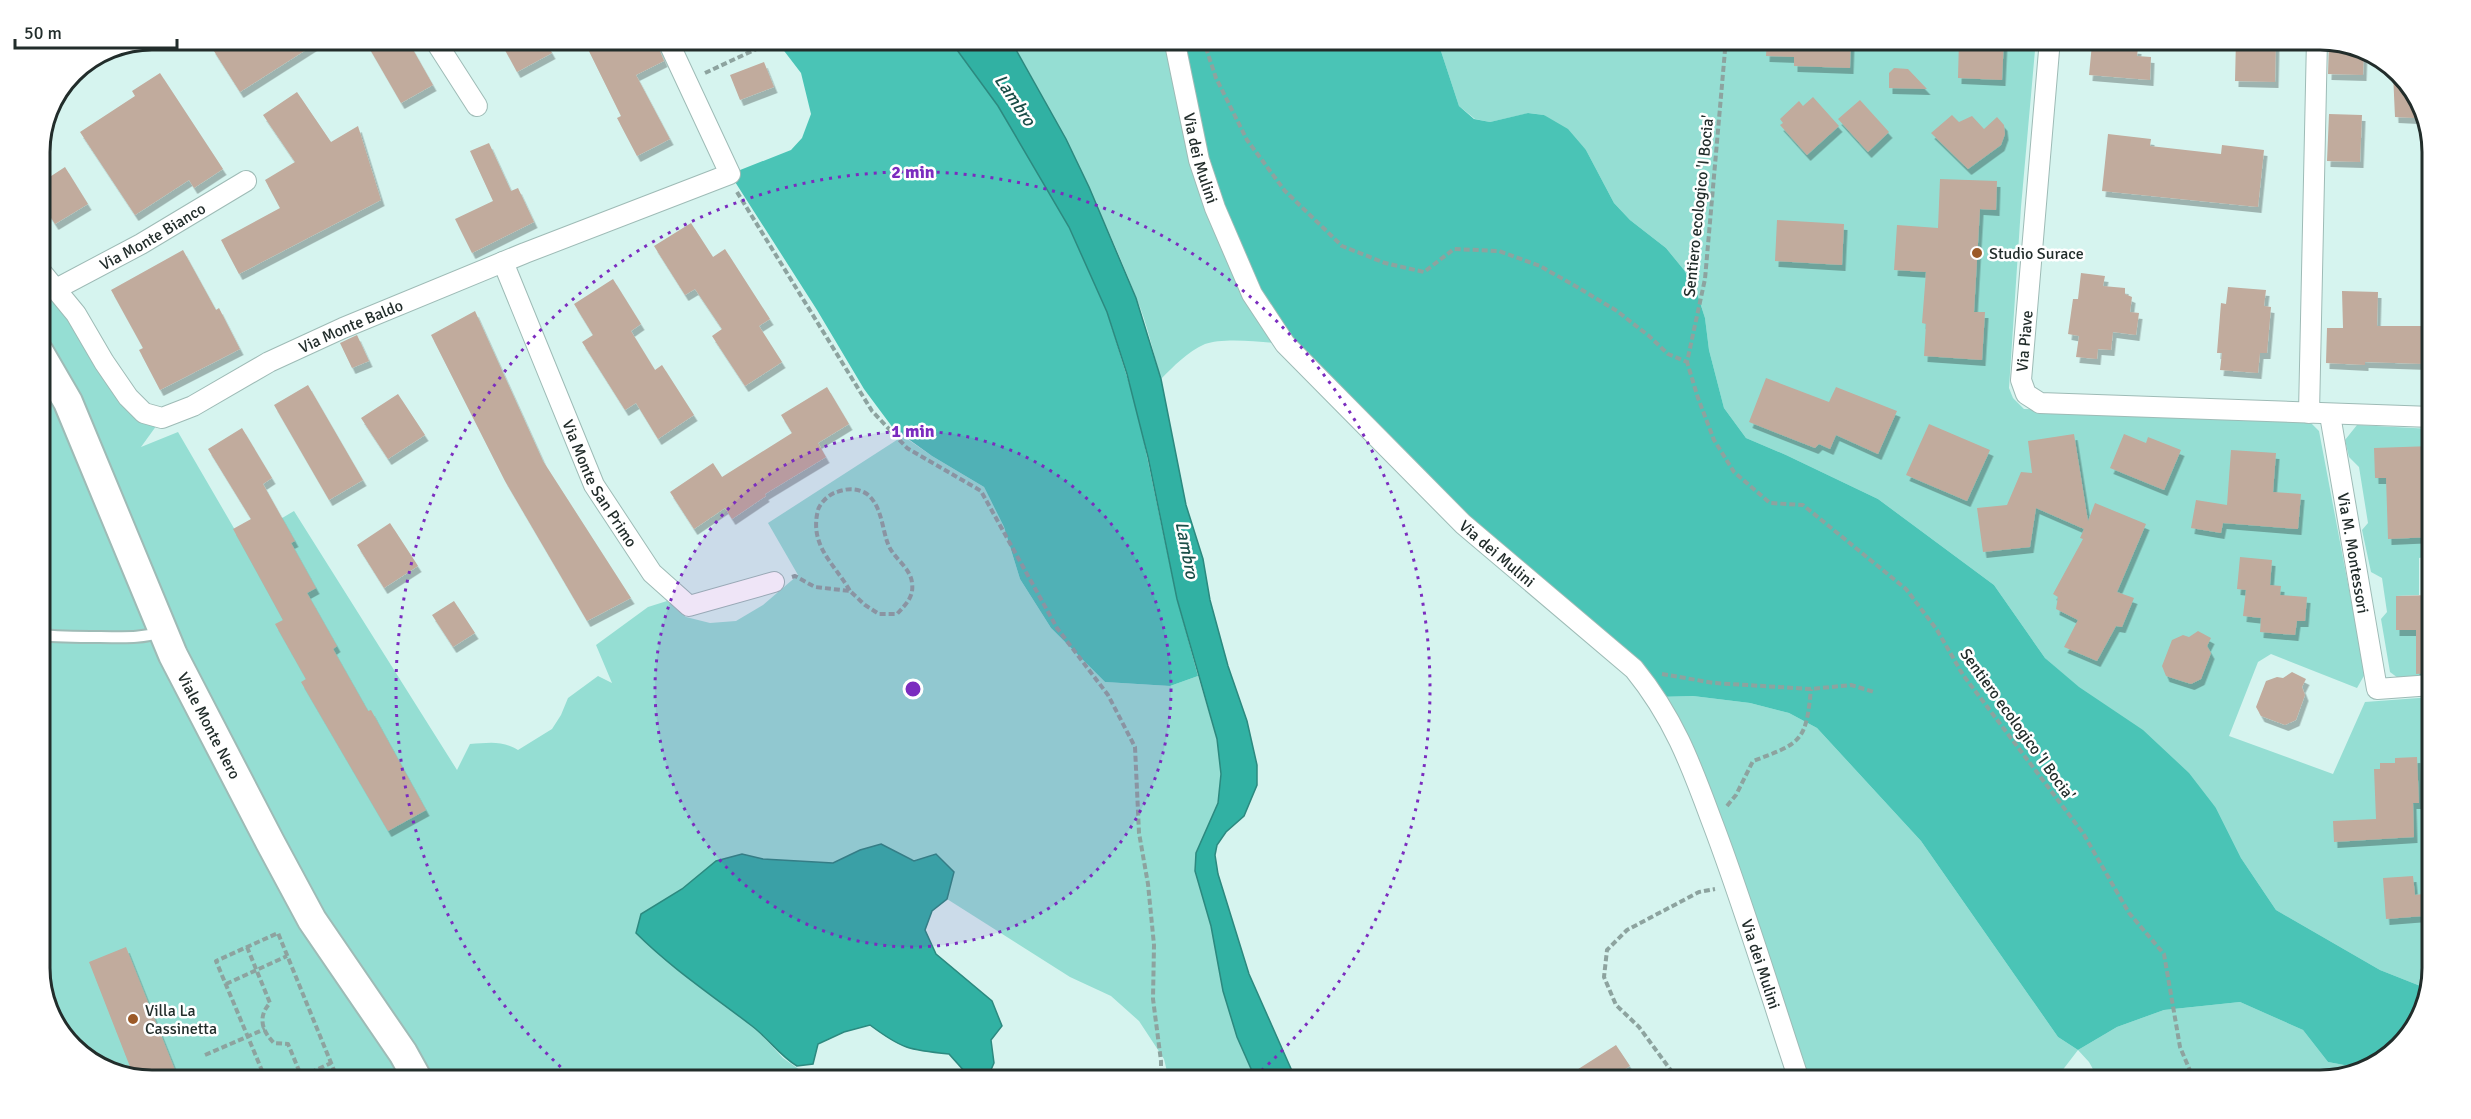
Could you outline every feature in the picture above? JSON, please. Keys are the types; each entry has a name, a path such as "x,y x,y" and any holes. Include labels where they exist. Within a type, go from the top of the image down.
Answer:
{"street":[{"path":"441,50 477,106"},
{"path":"672,50 726,175"},
{"name":"Via dei Mulini","path":"1176,50 1199,160 1215,208 1252,294 1286,344 1462,524 1634,669 1657,697 1684,748 1737,885 1796,1070"},
{"name":"Via Piave","path":"2049,50 2021,380 2026,394 2040,402 2421,417"},
{"path":"2309,413 2317,50"},
{"name":"Via Monte Baldo","path":"50,282 76,314 128,397 144,413 162,418 193,406 269,362 322,338 503,262 726,175"},
{"name":"Via Monte Bianco","path":"56,289 151,238 246,181"},
{"name":"Via Monte San Primo","path":"503,262 594,485 652,573 689,606 774,582"},
{"name":"Viale Monte Nero","path":"50,371 68,402 163,631 270,842 312,920 412,1070"},
{"name":"Via M. Montessori","path":"2330,415 2377,689 2422,686"}],"lane":[{"path":"50,636 75,639 100,637 127,639 163,631"}],"path":[{"path":"687,81 754,50"},
{"path":"1207,50 1216,78 1247,140 1285,191 1342,246 1385,263 1424,272 1454,249 1498,251 1540,266 1577,287 1641,330 1668,354 1687,362"},
{"name":"Sentiero ecologico 'I Bocia'","path":"1725,50 1705,279 1687,362 1714,440 1734,472 1770,503 1803,505 1906,589 1937,630 1963,675 2083,833 2129,914 2164,954 2180,1047 2190,1070"},
{"path":"726,175 872,411 907,447 981,491 1057,628 1108,695 1135,747 1139,833 1155,945 1153,999 1161,1070"},
{"path":"774,582 795,576 815,587 850,591 879,614 897,614 911,600 912,581 889,547 879,511 868,495 854,489 834,492 819,505 815,523 816,536 824,556 841,574 850,591"},
{"path":"1634,669 1714,683 1811,688 1851,685 1874,692"},
{"path":"1713,823 1736,795 1753,761 1779,752 1801,737 1808,715 1811,688"},
{"path":"1671,1070 1639,1027 1616,1005 1604,977 1607,950 1628,930 1700,892 1737,885"},
{"path":"262,1070 216,960 278,933 334,1070"},
{"path":"247,947 270,1003 262,1011 261,1018 265,1029 274,1042 288,1044 299,1070"},
{"path":"226,984 287,956"},
{"path":"205,1055 265,1029"},
{"path":"318,1070 332,1064"}],"shaded area":[{"path":"783,50 957,50 998,106 1069,227 1107,312 1137,409 1177,599 1198,676 1170,686 1105,682 1051,628 1020,579 1004,527 984,487 932,456 893,428 864,389 817,310 730,174 791,150 802,138 811,114 801,73"},
{"path":"1016,50 1178,50 1285,344 1233,340 1205,344 1187,355 1161,379 1147,327 1123,264 1045,101"},
{"path":"1177,50 1441,50 1459,106 1474,119 1490,122 1528,113 1544,115 1568,129 1586,150 1614,203 1630,220 1666,248 1684,270 1696,290 1705,318 1709,350 1724,408 1746,438 1878,499 1994,585 2045,658 2079,687 2143,730 2189,773 2216,808 2241,858 2276,910 2380,970 2420,986 2408,1018 2387,1044 2359,1062 2347,1066 2328,1062 2303,1030 2240,1002 2164,1010 2117,1027 2078,1050 2058,1037 1921,841 1817,728 1789,713 1750,703 1693,696 1657,697 1547,597 1285,344 1233,250"},
{"path":"1441,50 2035,50 2021,207 2009,388 2013,398 2024,409 2307,419 2319,431 2365,674 2357,688 2271,654 2258,662 2229,736 2333,774 2365,702 2422,698 2420,986 2380,970 2276,910 2241,858 2216,808 2045,658 1994,585 1878,499 1746,438 1724,408 1709,350 1705,318 1696,290 1684,270 1666,248 1630,220 1614,203 1586,150 1544,115 1529,113 1490,122 1475,119 1459,106"},
{"path":"50,285 104,362 162,418 141,447 178,432 242,542 294,511 457,770 470,744 501,743 518,750 552,729 568,698 598,676 612,683 596,645 648,607 667,601 686,617 710,623 736,621 763,605 798,575 768,523 903,436 984,487 1004,527 1020,579 1051,628 1105,682 1170,686 1198,676 1217,739 1221,774 1218,803 1195,871 1211,926 1237,1037 1252,1070 1167,1070 1164,1059 1139,1021 1111,996 1070,977 947,899 953,872 908,858 860,850 833,863 763,859 742,854 716,861 682,889 641,914 636,933 678,970 755,1028 783,1058 800,1070 411,1070 312,920 50,375"},
{"path":"50,389 401,1070 152,1070 132,1068 100,1056 79,1040 57,1007 50,974"},
{"path":"2357,425 2421,428 2422,558 2419,558 2419,595 2396,596 2396,630 2416,630 2416,657 2422,657 2422,676 2398,678 2390,672 2381,619 2387,612 2382,578 2371,572 2362,530 2368,523 2359,467 2349,457 2345,440"},
{"path":"1693,696 1750,703 1789,713 1817,728 1921,841 2058,1037 2078,1050 2063,1070 1795,1070 1657,697"},
{"path":"2240,1002 2303,1030 2328,1062 2347,1066 2320,1070 2093,1070 2078,1050 2117,1027 2164,1010"}],"water":[{"name":"Lambro","path":"957,50 1016,50 1066,139 1089,187 1136,298 1161,379 1186,505 1203,559 1210,600 1228,666 1247,721 1257,765 1257,785 1244,816 1226,832 1217,845 1215,855 1218,874 1249,974 1292,1070 1252,1070 1237,1037 1223,991 1211,926 1195,871 1196,853 1218,803 1221,774 1217,739 1177,599 1148,457 1127,374 1107,312 1069,227 998,106"},
{"path":"881,844 914,861 936,854 954,872 947,899 932,911 925,930 936,954 992,1001 1002,1026 991,1040 994,1063 991,1070 963,1070 949,1054 906,1047 870,1025 844,1032 818,1044 813,1064 797,1066 758,1031 678,970 636,933 641,914 682,889 716,861 742,854 763,859 833,863 860,850"}],"building":[{"path":"213,50 306,50 240,92"},
{"path":"370,50 413,50 433,85 401,103"},
{"path":"505,50 550,50 552,53 517,72"},
{"path":"588,50 660,50 664,61 636,75 670,139 637,156 617,118 621,116"},
{"path":"1766,50 1851,50 1850,68 1794,66 1794,57 1766,56"},
{"path":"1959,50 2003,50 2002,80 1958,78"},
{"path":"2091,50 2138,50 2137,56 2151,57 2150,80 2089,75"},
{"path":"2236,50 2276,50 2275,82 2235,81"},
{"path":"2329,50 2339,51 2364,60 2363,75 2328,74"},
{"path":"764,62 774,87 740,100 730,75"},
{"path":"1894,68 1908,69 1927,89 1889,88 1889,73"},
{"path":"160,73 223,169 194,188 189,180 135,215 80,132 135,96 132,91"},
{"path":"2393,81 2408,100 2415,118 2395,117"},
{"path":"297,92 331,142 358,126 381,200 239,274 221,240 280,208 265,180 295,162 263,115"},
{"path":"1813,97 1839,126 1807,155 1780,125 1783,123 1780,119 1799,101 1803,106"},
{"path":"1860,100 1889,132 1868,152 1838,119"},
{"path":"2329,114 2362,115 2360,162 2327,161"},
{"path":"1952,115 1959,122 1972,116 1984,129 1997,117 2004,125 2005,134 2001,145 1968,169 1931,133"},
{"path":"2108,134 2151,139 2150,146 2221,154 2222,145 2264,150 2258,207 2102,191"},
{"path":"489,143 511,191 518,188 534,222 472,253 455,219 493,201 470,151"},
{"path":"65,167 88,204 55,224 50,216 50,177"},
{"path":"1940,179 1997,181 1996,210 1980,209 1974,312 1985,312 1982,360 1924,356 1926,324 1922,323 1926,272 1894,270 1897,225 1938,228"},
{"path":"1777,220 1844,224 1842,265 1775,261"},
{"path":"691,223 713,257 725,249 770,319 759,326 782,362 745,386 712,336 722,329 695,289 685,295 654,246"},
{"path":"183,250 216,310 219,308 240,349 160,390 139,350 143,348 111,290"},
{"path":"2081,273 2105,276 2103,286 2125,288 2125,294 2132,297 2130,312 2139,313 2136,335 2113,332 2111,350 2098,349 2097,359 2076,357 2079,336 2068,334 2073,299 2078,299"},
{"path":"613,279 641,324 631,331 655,370 662,365 694,415 658,439 636,403 625,410 582,342 593,335 574,304"},
{"path":"2228,287 2266,290 2264,306 2271,307 2267,353 2260,353 2258,373 2220,370 2222,353 2217,353 2221,303 2226,304"},
{"path":"2342,291 2378,292 2377,326 2421,326 2421,364 2326,363 2327,328 2343,328"},
{"path":"475,311 543,461 631,598 587,621 505,481 431,335"},
{"path":"357,335 369,361 352,368 340,343"},
{"path":"1766,378 1829,402 1836,387 1897,411 1878,454 1836,435 1830,449 1819,444 1815,448 1749,422"},
{"path":"308,385 363,480 329,500 274,405"},
{"path":"827,387 849,424 818,443 826,457 765,494 766,496 732,519 725,508 694,529 670,492 713,463 722,477 792,433 781,415"},
{"path":"398,394 425,435 388,459 361,418"},
{"path":"1929,424 1990,450 1967,501 1906,475"},
{"path":"242,428 272,478 263,484 295,541 291,543 316,588 307,593 337,646 333,649 368,711 371,710 426,810 388,831 301,682 306,679 275,624 283,620 233,529 251,519 208,449"},
{"path":"2074,434 2088,521 2095,503 2146,524 2117,592 2134,598 2122,627 2116,626 2097,661 2064,647 2078,620 2056,609 2058,597 2053,594 2083,539 2080,538 2084,529 2036,508 2030,547 1983,552 1977,508 2007,505 2021,472 2032,473 2028,441"},
{"path":"2124,434 2146,443 2148,437 2181,450 2164,490 2110,468"},
{"path":"2421,446 2421,537 2388,539 2386,478 2375,478 2374,448"},
{"path":"2231,450 2276,453 2273,492 2301,494 2298,529 2223,523 2221,533 2191,528 2196,500 2227,505"},
{"path":"390,523 418,566 384,588 357,545"},
{"path":"2240,557 2272,560 2270,585 2281,586 2280,595 2307,597 2305,621 2297,621 2295,635 2260,632 2261,618 2243,616 2246,590 2237,589"},
{"path":"2422,595 2422,674 2416,674 2416,630 2396,630 2396,596"},
{"path":"454,601 475,633 453,647 432,615"},
{"path":"2198,631 2211,638 2207,646 2211,653 2201,679 2191,684 2166,676 2162,666 2172,640 2183,635 2189,637"},
{"path":"2292,672 2306,679 2302,687 2305,695 2296,720 2285,725 2261,716 2256,707 2266,681 2277,677 2283,678"},
{"path":"2417,757 2419,803 2413,803 2414,837 2334,842 2333,821 2376,819 2374,769 2380,769 2380,763 2395,763 2395,758"},
{"path":"2413,876 2415,895 2422,894 2422,916 2386,919 2383,878"},
{"name":"Villa La Cassinetta","path":"126,947 175,1070 130,1067 89,962"},
{"path":"1616,1045 1630,1066 1624,1070 1577,1070"}],"place":[{"name":"Studio Surace","path":"1977,253"},
{"name":"Villa La Cassinetta","path":"133,1019"}]}
